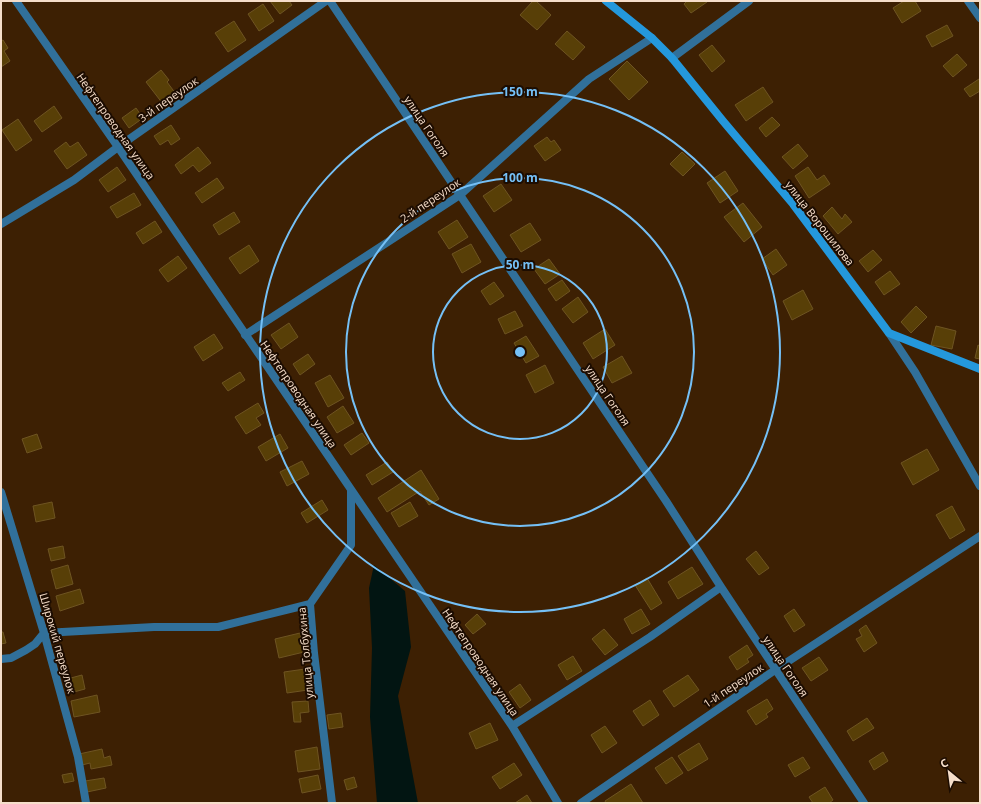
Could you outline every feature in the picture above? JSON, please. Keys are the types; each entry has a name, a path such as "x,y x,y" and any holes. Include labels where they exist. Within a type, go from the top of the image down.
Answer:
{"street":[{"name":"Нефтепроводная улица","path":"16,1 118,147 512,726 558,803"},
{"name":"3-й переулок","path":"1,224 74,180 118,147 326,1"},
{"name":"улица Гоголя","path":"330,1 666,501 775,670 864,803"},
{"name":"улица Ворошилова","path":"606,1 652,38 672,58 793,204 889,333 915,372 980,486"},
{"path":"672,58 749,1"},
{"path":"968,1 980,18"},
{"name":"2-й переулок","path":"245,335 460,195 589,79 652,38"},
{"path":"889,333 980,369"},
{"name":"улица Толбухина","path":"332,803 314,653 310,604 351,545 351,490"},
{"name":"Широкий переулок","path":"1,492 44,633 78,758 86,803"},
{"name":"1-й переулок","path":"581,803 775,670 980,536"},
{"path":"512,726 650,637 721,587"},
{"path":"1,659 11,658 26,650 35,644 44,633 154,627 218,627 310,604"}],"shaded area":[{"path":"374,565 405,591 411,647 398,696 418,803 377,803 370,717 372,648 369,588"}],"building":[{"path":"270,1 289,1 292,5 280,14"},
{"path":"533,1 536,1 551,15 537,30 520,15"},
{"path":"687,1 707,2 691,13 684,4"},
{"path":"904,1 915,1 921,11 902,23 893,8"},
{"path":"263,4 274,21 259,31 248,14"},
{"path":"234,21 246,40 228,52 215,33"},
{"path":"947,25 953,36 932,47 926,36"},
{"path":"567,31 585,47 573,60 555,44"},
{"path":"3,40 8,48 4,51 10,61 1,67 1,41"},
{"path":"712,45 725,61 712,72 699,55"},
{"path":"957,54 967,65 953,77 943,66"},
{"path":"627,61 648,82 629,100 609,79"},
{"path":"161,70 169,80 167,82 176,94 163,104 146,82"},
{"path":"979,79 980,91 970,97 964,89"},
{"path":"763,87 773,102 746,121 735,105"},
{"path":"54,106 62,118 42,132 34,121"},
{"path":"136,108 143,118 129,128 122,118"},
{"path":"772,117 780,125 766,137 759,128"},
{"path":"18,119 32,140 16,151 2,130"},
{"path":"171,125 180,139 171,145 168,140 160,145 154,136"},
{"path":"547,137 551,142 554,140 561,150 545,161 534,146"},
{"path":"66,142 70,147 78,142 87,155 67,169 54,151"},
{"path":"798,144 808,156 793,169 782,157"},
{"path":"198,147 211,163 199,172 193,165 181,174 175,165"},
{"path":"682,152 695,164 683,176 670,164"},
{"path":"117,167 126,180 108,192 99,180"},
{"path":"808,167 817,180 824,175 830,184 809,198 795,176"},
{"path":"725,171 738,191 720,203 707,183"},
{"path":"217,178 224,188 202,203 195,193"},
{"path":"501,184 512,200 494,212 483,196"},
{"path":"134,193 141,205 117,218 110,207"},
{"path":"743,203 762,227 744,242 724,217"},
{"path":"832,207 842,219 845,214 852,222 838,234 823,216"},
{"path":"234,212 240,222 219,235 213,225"},
{"path":"457,220 468,237 449,249 438,232"},
{"path":"155,221 162,232 143,244 136,233"},
{"path":"530,223 541,240 521,252 510,235"},
{"path":"471,244 481,262 462,273 452,254"},
{"path":"249,245 259,261 240,274 229,258"},
{"path":"776,249 787,265 773,275 762,259"},
{"path":"873,250 882,260 868,272 859,261"},
{"path":"178,256 187,268 168,282 159,270"},
{"path":"549,259 560,274 545,284 534,269"},
{"path":"890,271 900,284 884,295 875,282"},
{"path":"562,280 570,291 556,301 548,289"},
{"path":"494,282 504,296 490,305 481,291"},
{"path":"803,290 813,309 792,320 783,301"},
{"path":"578,297 588,312 573,323 562,309"},
{"path":"916,306 927,317 911,333 901,322"},
{"path":"515,311 523,326 505,334 498,319"},
{"path":"289,323 298,337 281,349 271,335"},
{"path":"936,326 956,331 952,349 931,345"},
{"path":"605,329 615,345 593,359 583,343"},
{"path":"214,334 223,348 203,361 194,347"},
{"path":"526,336 539,356 526,363 514,343"},
{"path":"978,345 980,346 980,359 975,358"},
{"path":"308,354 315,364 300,375 293,364"},
{"path":"622,356 632,373 612,383 603,367"},
{"path":"545,365 554,383 535,393 526,375"},
{"path":"240,372 245,380 228,391 222,383"},
{"path":"330,375 344,398 328,407 315,383"},
{"path":"258,403 264,413 256,418 261,425 246,434 235,417"},
{"path":"343,406 354,423 337,433 327,417"},
{"path":"362,433 369,443 351,455 344,445"},
{"path":"37,434 42,448 27,453 22,439"},
{"path":"280,434 288,448 266,461 258,447"},
{"path":"927,449 939,470 913,485 901,463"},
{"path":"302,461 309,474 287,486 280,472"},
{"path":"387,462 393,472 372,485 366,475"},
{"path":"421,470 439,499 429,505 420,491 387,512 378,498"},
{"path":"322,500 328,510 307,523 301,513"},
{"path":"52,502 55,518 36,522 33,506"},
{"path":"410,502 418,516 399,527 391,513"},
{"path":"952,506 965,530 950,539 936,515"},
{"path":"63,546 65,558 51,561 48,549"},
{"path":"756,551 769,568 759,575 746,559"},
{"path":"68,565 73,584 56,589 51,570"},
{"path":"692,567 703,584 678,599 668,582"},
{"path":"647,578 662,603 651,610 635,585"},
{"path":"80,589 84,603 60,611 56,596"},
{"path":"641,609 650,624 632,634 624,619"},
{"path":"794,609 805,625 794,632 784,616"},
{"path":"477,614 486,624 473,634 465,625"},
{"path":"866,625 877,643 864,652 856,639 862,636 859,630"},
{"path":"604,629 618,645 605,655 592,639"},
{"path":"1,632 3,632 6,643 1,644"},
{"path":"300,633 304,652 279,658 275,639"},
{"path":"747,645 753,655 747,659 749,662 737,670 729,657"},
{"path":"573,656 582,671 567,680 558,665"},
{"path":"819,657 828,670 811,681 802,668"},
{"path":"305,669 308,690 287,693 284,672"},
{"path":"82,675 85,689 70,693 67,679"},
{"path":"688,675 699,690 674,707 663,691"},
{"path":"520,684 531,700 520,708 509,692"},
{"path":"97,695 100,712 74,717 71,701"},
{"path":"767,699 773,709 766,714 768,717 756,725 747,711"},
{"path":"650,700 659,715 643,726 633,711"},
{"path":"308,701 309,712 300,713 301,722 294,722 292,702"},
{"path":"341,713 343,727 329,729 327,715"},
{"path":"867,718 874,728 853,741 847,731"},
{"path":"490,723 498,740 476,749 469,733"},
{"path":"605,726 617,743 602,753 591,735"},
{"path":"699,743 708,759 688,771 678,756"},
{"path":"317,747 320,769 298,772 295,751"},
{"path":"102,749 104,758 110,756 112,765 91,769 90,763 82,765 79,754"},
{"path":"883,752 888,761 874,770 869,761"},
{"path":"672,757 683,773 666,784 655,768"},
{"path":"803,757 810,768 795,777 788,765"},
{"path":"514,763 522,775 500,789 492,777"},
{"path":"72,773 74,781 64,783 62,775"},
{"path":"318,775 321,789 302,793 299,779"},
{"path":"354,777 357,787 347,790 344,780"},
{"path":"104,778 106,788 87,792 85,781"},
{"path":"631,784 643,803 606,803 605,801"},
{"path":"825,787 833,800 829,803 813,803 809,797"},
{"path":"527,795 532,803 515,803"}]}
